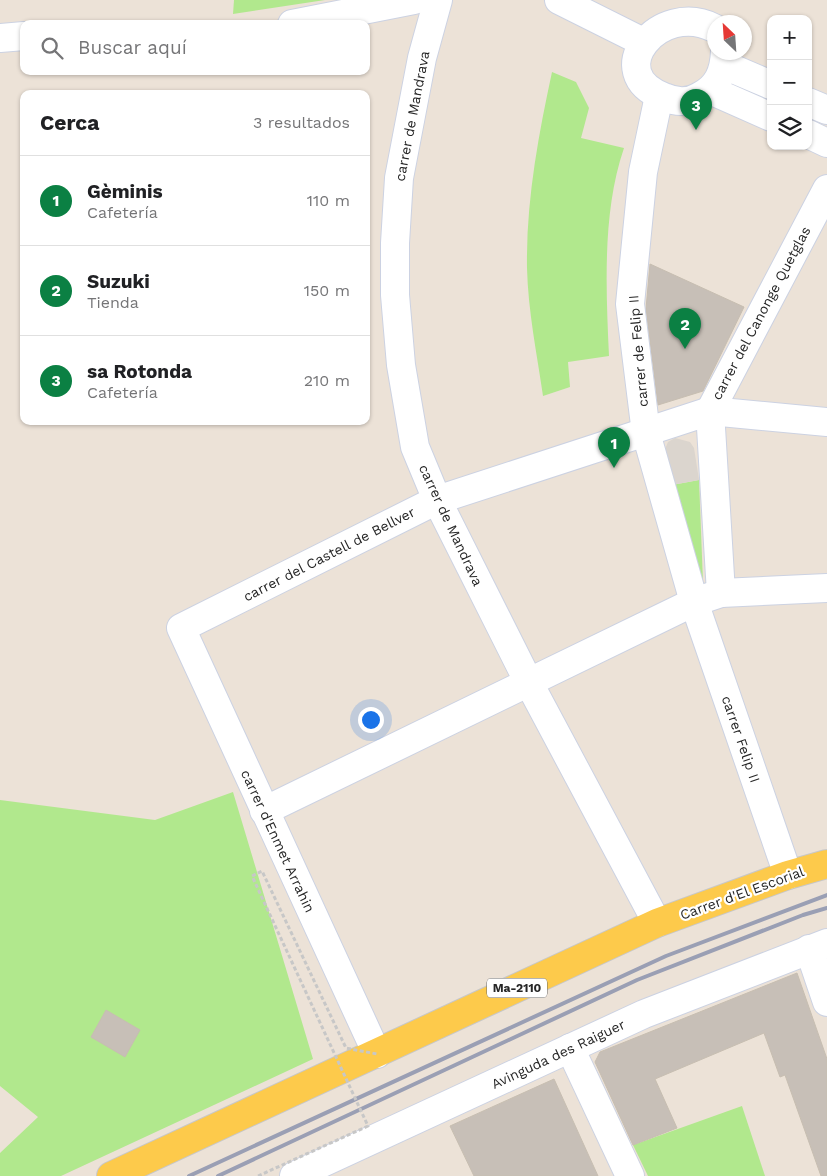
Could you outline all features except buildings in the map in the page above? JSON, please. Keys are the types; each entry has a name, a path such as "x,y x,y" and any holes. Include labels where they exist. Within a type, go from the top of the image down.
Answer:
{"main road":[{"name":"Carrer d'El Escorial","path":"658,923 788,875 827,864"},
{"name":"Ma-2110","path":"110,1176 658,923"}],"street":[{"path":"312,20 414,0"},
{"name":"carrer de Mandrava","path":"438,0 422,58 398,178 395,295 401,365 415,447 437,500 529,682 658,923"},
{"path":"559,0 639,40"},
{"path":"707,16 674,13 659,18 648,27 639,40 637,65 649,88 659,96 671,100 685,101 698,97 710,90 719,79 725,60"},
{"path":"0,38 20,36"},
{"path":"727,60 767,83"},
{"path":"710,90 767,115"},
{"name":"carrer de Felip II","path":"659,96 643,172 630,304 646,433 694,602"},
{"path":"812,104 827,110"},
{"path":"812,136 827,143"},
{"name":"carrer del Canonge Quetglas","path":"710,411 827,188"},
{"path":"710,411 721,592"},
{"name":"carrer del Castell de Bellver","path":"181,628 437,500 710,411 827,422"},
{"path":"264,811 694,602 721,592 827,588"},
{"name":"carrer Felip II","path":"694,602 788,875"},
{"name":"carrer d'Enmet Arrahin","path":"181,628 377,1054"},
{"path":"818,946 827,1002"},
{"name":"Avinguda des Raiguer","path":"294,1176 644,1014 818,946"},
{"path":"570,1048 630,1176"}],"path":[{"path":"258,1176 368,1126 252,876 262,871 346,1048 377,1054"}],"green space":[{"path":"234,0 325,0 233,14"},
{"path":"552,72 576,82 589,108 581,138 624,148 612,198 607,251 609,356 568,362 570,387 543,396 529,300 527,243 534,170"},
{"path":"699,480 703,582 672,485"},
{"path":"233,792 313,1059 61,1176 0,1176 0,1153 38,1117 0,1086 0,800 155,820"},
{"path":"742,1106 765,1176 648,1176 633,1145"}],"shaded area":[{"path":"675,438 690,442 694,448 699,480 672,485 663,454 668,442"}],"railway":[{"path":"189,1176 666,956 827,895"},
{"path":"218,1176 637,980 803,915 827,908"}],"place":[{"name":"sa Rotonda","path":"696,130"},
{"name":"Suzuki","path":"685,349"},
{"name":"Gèminis","path":"614,468"}]}
